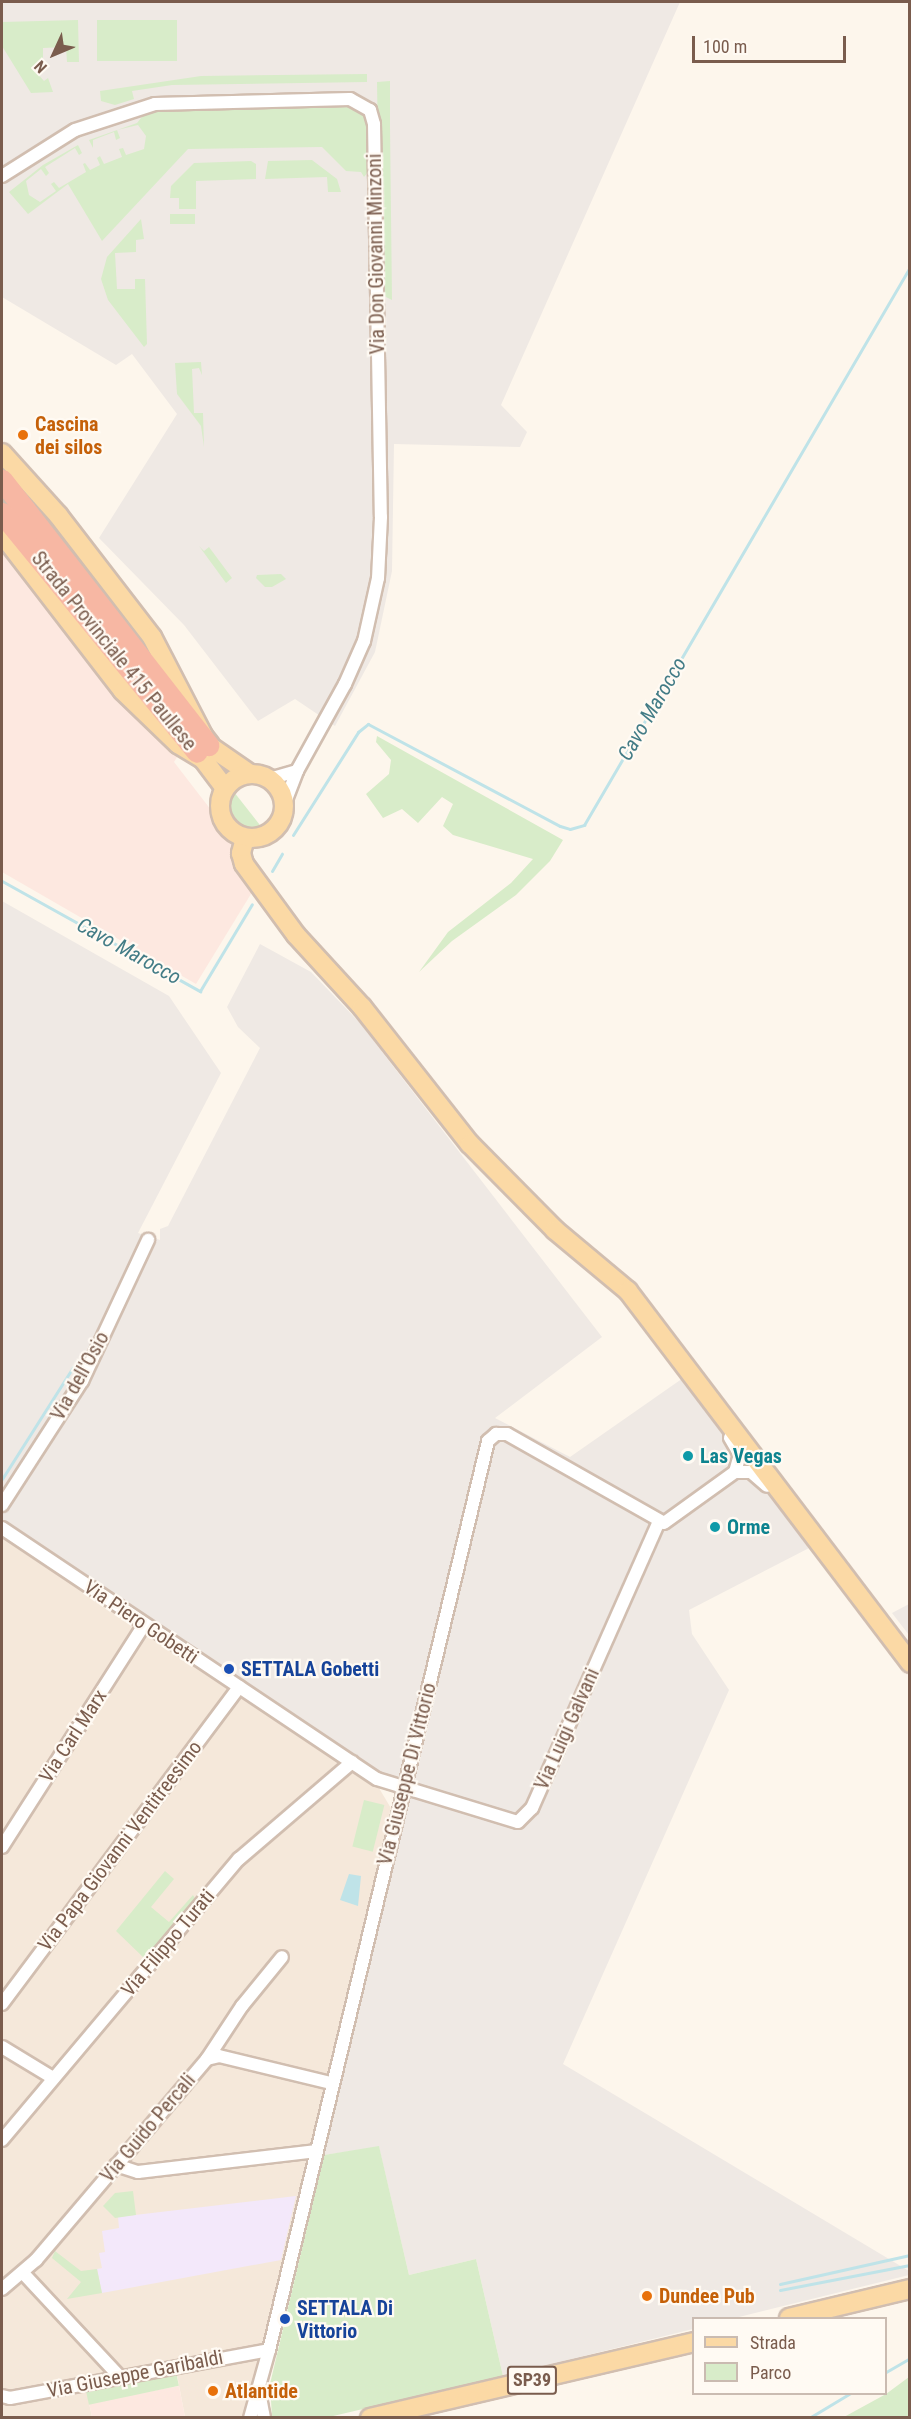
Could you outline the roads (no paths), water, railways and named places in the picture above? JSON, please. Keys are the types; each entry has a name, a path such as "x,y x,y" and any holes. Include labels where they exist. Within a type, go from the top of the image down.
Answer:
{"highway":[{"path":"2,480 205,752"},
{"name":"Strada Provinciale 415 Paullese","path":"2,513 205,752"}],"main road":[{"path":"2,453 58,515 152,637 205,752"},
{"path":"2,534 123,691 178,744 205,752"},
{"name":"Strada Provinciale 415 Paullese","path":"205,752 250,774"},
{"name":"Strada Provinciale 415 Paullese","path":"205,752 225,788"},
{"path":"250,774 269,779 280,789 285,802 284,816 275,829 259,838 245,838 232,832 221,816 220,802 225,788 236,778 250,774"},
{"path":"245,838 241,853 244,864 296,935 362,1007 471,1144 555,1230 628,1291 909,1663"},
{"path":"797,2317 909,2289"},
{"name":"SP39","path":"370,2418 692,2342"}],"street":[{"name":"Via Don Giovanni Minzoni","path":"2,176 75,130 155,104 350,99 370,110 374,124 381,517 378,579 364,641 345,684 297,771 285,802"},
{"path":"269,779 297,771"},
{"name":"Via dell'Osio","path":"2,1505 82,1381 148,1240"},
{"path":"713,1405 740,1455 735,1472"},
{"name":"Via Giuseppe Di Vittorio","path":"250,2418 270,2350 331,2083 485,1448 492,1436 507,1434 658,1523"},
{"path":"658,1523 675,1518 735,1472 745,1470 757,1476 788,1515 806,1527"},
{"name":"Via Luigi Galvani","path":"404,1789 510,1821 518,1822 528,1815 658,1523"},
{"name":"Via Piero Gobetti","path":"2,1528 377,1779 404,1789"},
{"name":"Via Carl Marx","path":"2,1847 144,1624"},
{"name":"Via Papa Giovanni Ventitreesimo","path":"2,2004 239,1687"},
{"name":"Via Filippo Turati","path":"2,2140 238,1859 352,1762"},
{"name":"Via Guido Percali","path":"2,2289 23,2273 207,2059 242,2006 282,1957"},
{"path":"2,2048 53,2078"},
{"path":"207,2059 219,2056 331,2083"},
{"path":"116,2165 138,2172 317,2151"},
{"path":"23,2273 120,2377"},
{"name":"Via Giuseppe Garibaldi","path":"2,2396 10,2398 270,2350"},
{"name":"Via Giuseppe Di Vittorio","path":"259,2390 264,2418"}],"water":[{"path":"349,1874 361,1876 358,1906 340,1900"}],"waterway":[{"name":"Cavo Marocco","path":"293,835 358,732 368,724 560,826 570,829 584,825 910,267"},
{"name":"Cavo Marocco","path":"272,871 282,854"},
{"name":"Cavo Marocco","path":"2,881 200,991 252,904"},
{"path":"2,1479 73,1367"},
{"path":"780,2284 910,2255"},
{"path":"780,2290 910,2265"},
{"path":"887,2371 910,2358"},
{"path":"809,2418 847,2395"}],"place":[{"name":"Cascina dei silos","path":"23,435"},
{"name":"Las Vegas","path":"688,1456"},
{"name":"Orme","path":"715,1527"},
{"name":"SETTALA Gobetti","path":"229,1669"},
{"name":"Dundee Pub","path":"647,2296"},
{"name":"SETTALA Di Vittorio","path":"285,2319"},
{"name":"Atlantide","path":"213,2391"}]}
